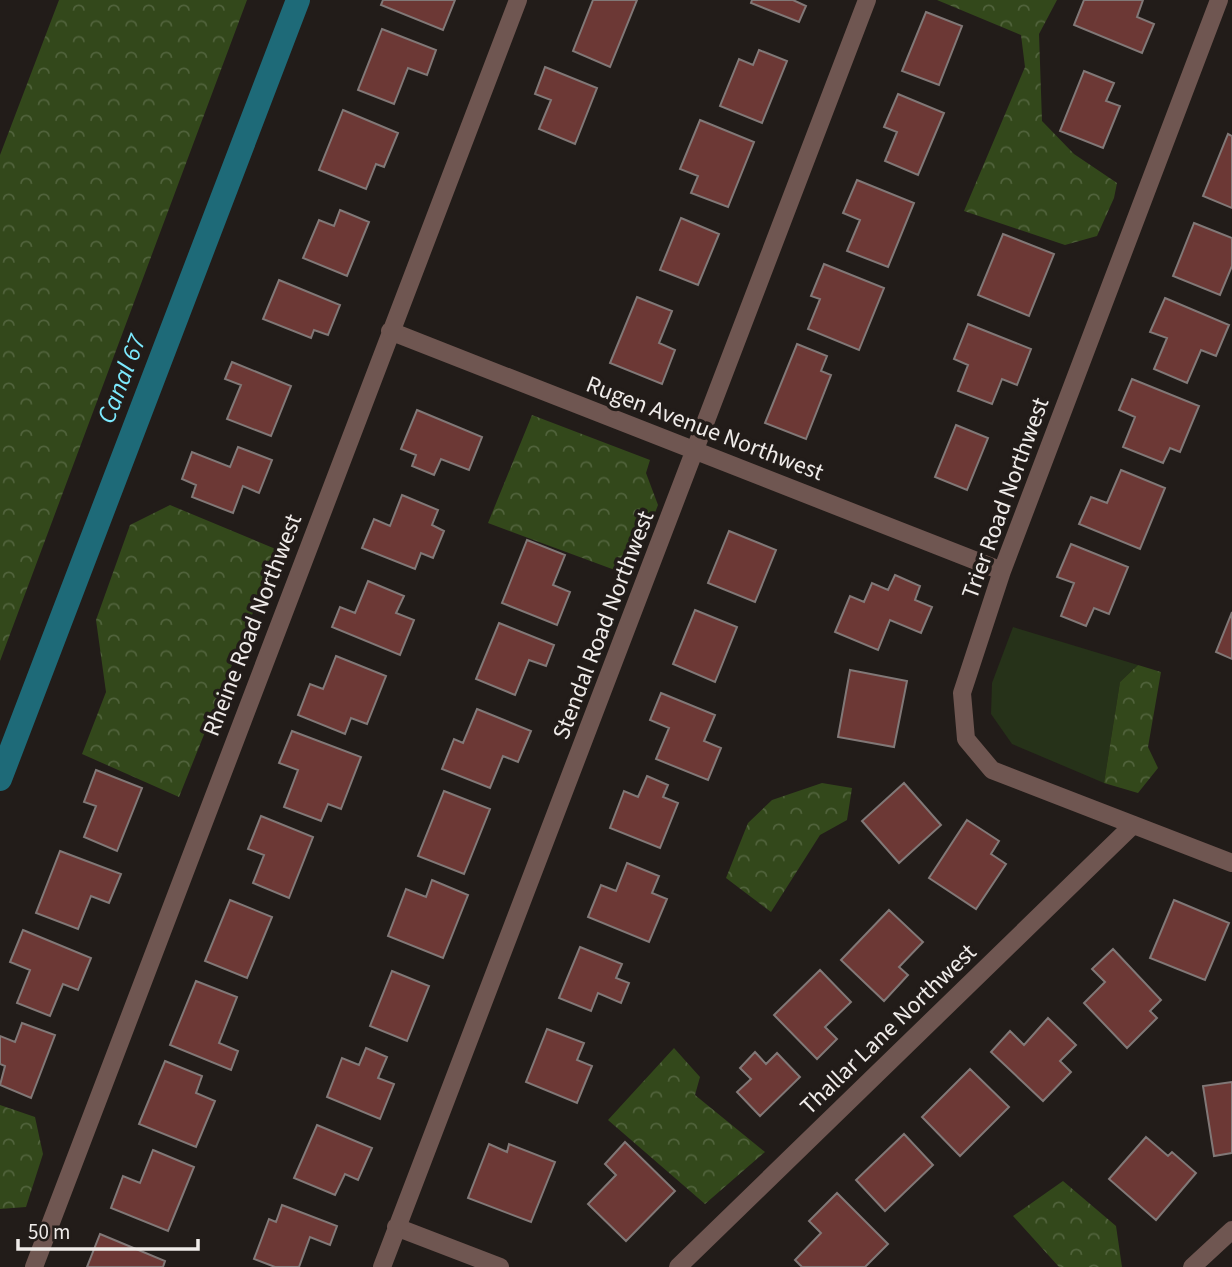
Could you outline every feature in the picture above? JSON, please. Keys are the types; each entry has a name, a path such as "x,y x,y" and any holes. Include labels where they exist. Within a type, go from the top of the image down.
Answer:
{"street":[{"name":"Rheine Road Northwest","path":"34,1267 518,0"},
{"name":"Stendal Road Northwest","path":"382,1267 867,0"},
{"name":"Trier Road Northwest","path":"1219,0 1002,571 962,693 966,739 992,770 1232,863"},
{"name":"Rugen Avenue Northwest","path":"390,331 1002,571"},
{"name":"Thallar Lane Northwest","path":"678,1267 1133,825"},
{"path":"396,1227 500,1267"},
{"path":"1192,1267 1232,1230"}],"green space":[{"path":"59,0 247,0 0,661 0,155"},
{"path":"937,0 1057,0 1039,34 1042,121 1074,154 1117,183 1114,198 1097,236 1065,245 964,211 1025,67 1021,35"},
{"path":"532,415 650,460 646,473 658,505 631,576 488,523"},
{"path":"170,505 278,550 179,797 82,754 106,692 96,620 130,525"},
{"path":"1013,627 1138,665 1120,682 1104,783 1012,744 991,714 992,683"},
{"path":"1138,665 1161,672 1148,747 1158,768 1138,793 1104,783 1120,682"},
{"path":"822,783 852,788 847,820 820,835 771,912 726,878 748,823 772,800"},
{"path":"674,1048 700,1077 695,1095 765,1152 705,1204 608,1120"},
{"path":"0,1105 35,1117 43,1154 26,1207 0,1209"},
{"path":"1063,1181 1116,1226 1122,1267 1059,1267 1013,1216"}],"building":[{"path":"383,0 455,0 443,30 381,5"},
{"path":"593,0 637,0 610,67 573,51"},
{"path":"752,0 793,0 806,6 799,22 751,3"},
{"path":"1084,0 1143,0 1137,17 1154,24 1142,53 1074,25"},
{"path":"926,12 962,26 939,85 902,71"},
{"path":"382,29 436,50 427,75 408,68 394,104 358,90"},
{"path":"759,50 787,61 762,123 720,106 739,59 753,65"},
{"path":"545,67 597,88 575,144 539,129 551,100 535,94"},
{"path":"1084,71 1114,83 1106,101 1120,106 1103,148 1060,131"},
{"path":"898,94 944,113 918,175 885,161 897,132 884,127"},
{"path":"343,110 398,133 384,167 376,164 366,189 319,170"},
{"path":"700,120 754,142 728,207 691,193 698,176 680,169"},
{"path":"1228,134 1232,136 1232,208 1203,196"},
{"path":"857,180 914,203 888,267 847,251 860,220 843,213"},
{"path":"340,210 369,222 347,276 303,258 319,220 334,226"},
{"path":"681,218 719,234 698,285 660,270"},
{"path":"1194,223 1232,238 1232,266 1220,295 1173,276"},
{"path":"1003,234 1054,254 1029,316 978,295"},
{"path":"824,264 884,288 859,350 808,329 820,299 811,296"},
{"path":"279,280 340,305 328,335 314,330 311,338 263,319"},
{"path":"637,297 672,311 659,343 675,350 662,384 610,363"},
{"path":"1165,298 1229,325 1216,356 1201,350 1187,383 1154,369 1167,338 1150,332"},
{"path":"968,324 1031,349 1017,385 1002,379 992,404 958,391 968,365 954,359"},
{"path":"797,344 827,356 821,371 831,375 806,439 765,423"},
{"path":"232,362 291,386 271,436 227,419 241,385 225,379"},
{"path":"1132,379 1199,406 1180,452 1170,448 1163,463 1123,447 1135,417 1119,410"},
{"path":"417,410 482,437 469,470 441,459 434,475 412,466 416,455 401,449"},
{"path":"956,425 988,438 967,490 935,477"},
{"path":"238,447 272,460 259,493 243,486 233,513 192,497 196,485 182,479 192,452 230,467"},
{"path":"1121,470 1165,488 1140,549 1079,524 1091,497 1107,503"},
{"path":"402,495 438,510 432,525 444,531 433,558 421,553 415,569 362,548 374,519 390,526"},
{"path":"729,531 776,550 755,602 708,583"},
{"path":"527,540 565,555 553,585 570,592 557,625 502,603"},
{"path":"1071,544 1128,567 1109,614 1094,608 1086,626 1061,616 1074,583 1057,577"},
{"path":"895,575 920,586 915,600 932,607 921,633 890,620 878,650 835,632 850,596 864,602 872,583 888,590"},
{"path":"368,581 404,596 396,613 414,620 400,655 332,627 340,607 355,613"},
{"path":"695,610 737,627 715,682 673,664"},
{"path":"1232,612 1232,659 1216,652"},
{"path":"499,623 554,645 546,666 529,660 515,695 476,679"},
{"path":"336,656 386,676 367,724 351,718 345,734 298,715 310,684 323,689"},
{"path":"850,670 907,681 894,747 838,737"},
{"path":"661,693 715,715 704,741 721,748 708,780 656,759 669,728 650,720"},
{"path":"477,709 531,731 518,762 503,756 490,788 442,769 454,739 463,743"},
{"path":"292,731 361,757 341,809 328,804 321,821 284,807 298,770 279,763"},
{"path":"96,770 142,788 117,851 84,837 96,806 84,802"},
{"path":"647,776 668,785 663,797 678,803 660,848 610,828 624,791 638,797"},
{"path":"904,783 941,825 899,863 862,821"},
{"path":"444,791 490,809 464,874 418,856"},
{"path":"261,816 313,837 289,898 253,883 264,855 248,849"},
{"path":"967,820 999,841 991,854 1006,864 976,909 929,878"},
{"path":"60,851 121,874 109,903 91,896 78,929 36,913"},
{"path":"627,863 659,876 652,893 667,899 649,942 588,917 601,885 616,891"},
{"path":"432,880 468,895 443,958 388,936 406,889 426,897"},
{"path":"230,900 272,917 247,978 205,961"},
{"path":"1174,900 1229,923 1205,980 1150,958"},
{"path":"889,910 923,942 899,967 908,975 884,1001 841,960"},
{"path":"23,930 91,958 78,990 63,984 50,1016 17,1003 30,970 10,962"},
{"path":"580,947 622,964 616,978 629,983 621,1003 598,993 591,1011 559,998"},
{"path":"1113,949 1161,1000 1150,1011 1157,1018 1127,1048 1084,1003 1105,982 1092,969"},
{"path":"820,970 851,1002 825,1027 837,1039 817,1059 774,1015"},
{"path":"392,971 429,986 407,1041 370,1026"},
{"path":"196,981 237,997 219,1043 238,1051 231,1070 170,1045"},
{"path":"1048,1018 1076,1045 1060,1061 1071,1072 1043,1101 991,1052 1010,1031 1024,1045"},
{"path":"22,1023 55,1035 31,1098 0,1085 5,1066 0,1064 0,1036 15,1042"},
{"path":"547,1029 584,1043 577,1060 592,1066 577,1103 526,1082"},
{"path":"366,1048 387,1057 378,1078 394,1084 380,1119 327,1097 342,1058 359,1065"},
{"path":"755,1052 766,1064 777,1053 800,1077 760,1116 737,1092 751,1079 740,1068"},
{"path":"165,1061 202,1076 196,1093 215,1101 196,1147 139,1124"},
{"path":"970,1069 1009,1107 960,1156 922,1117"},
{"path":"1232,1082 1232,1153 1214,1156 1203,1086"},
{"path":"317,1125 372,1148 358,1180 345,1174 335,1195 294,1178"},
{"path":"904,1134 933,1165 885,1211 856,1180"},
{"path":"1146,1137 1168,1156 1172,1152 1196,1173 1156,1220 1109,1179"},
{"path":"625,1142 675,1191 626,1241 588,1204 616,1175 605,1164"},
{"path":"489,1144 507,1152 509,1144 555,1162 531,1222 468,1198"},
{"path":"153,1150 194,1167 168,1231 111,1208 123,1176 140,1183"},
{"path":"837,1193 888,1244 865,1267 802,1267 795,1260 821,1233 809,1221"},
{"path":"282,1205 337,1226 330,1245 310,1237 299,1267 275,1267 254,1259 269,1219 276,1222"},
{"path":"100,1234 165,1261 163,1267 87,1267"}],"waterway":[{"name":"Canal 67","path":"0,779 298,0"}]}
